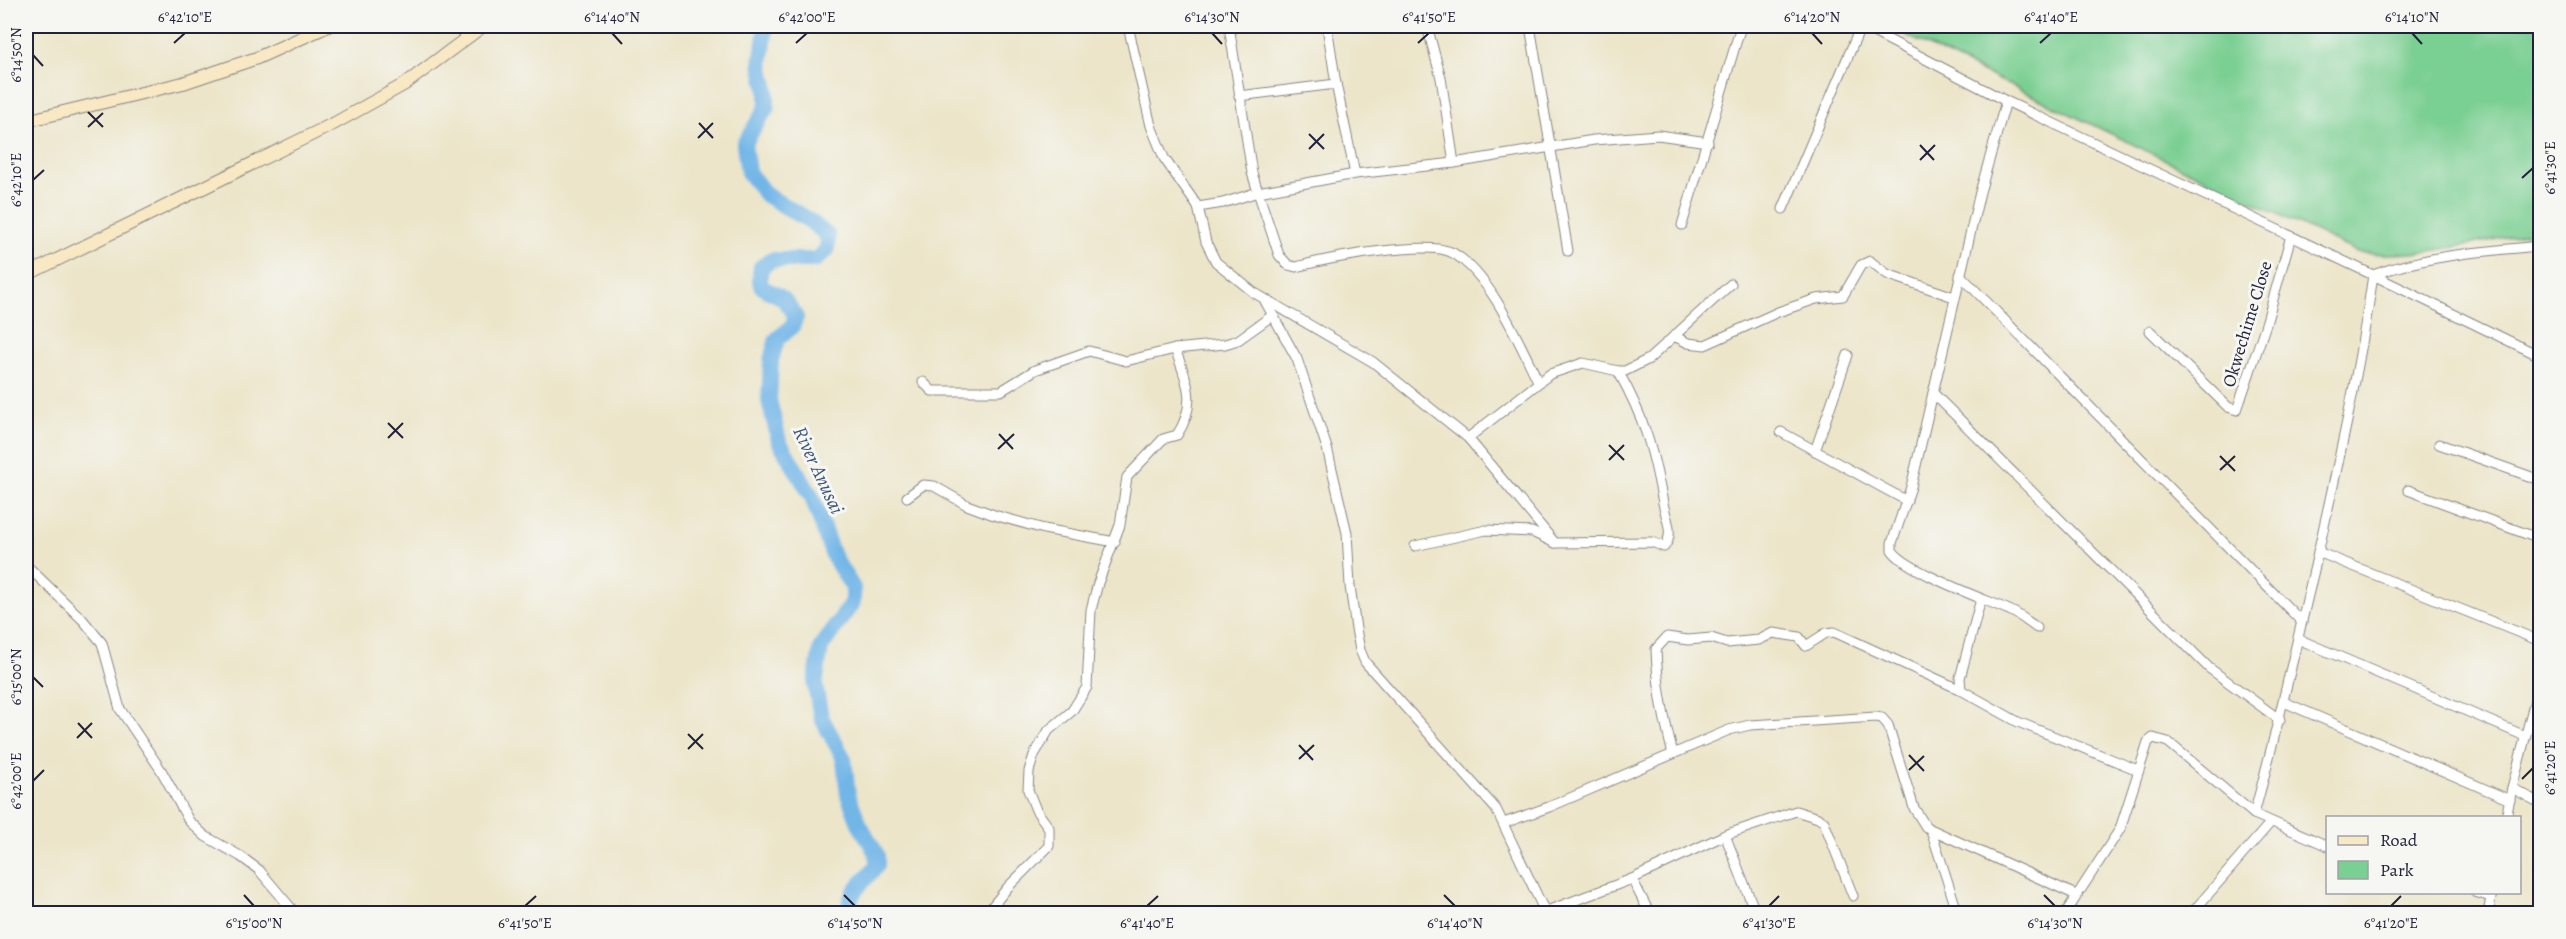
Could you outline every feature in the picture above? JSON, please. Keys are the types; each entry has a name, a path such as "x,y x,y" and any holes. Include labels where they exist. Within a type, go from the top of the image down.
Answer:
{"street":[{"path":"26,121 183,83 257,58 328,26"},
{"path":"26,275 336,123 405,84 483,26"},
{"path":"1128,26 1151,126 1164,158 1198,207 1206,242 1216,262 1264,299 1373,362 1468,438 1555,543"},
{"path":"1229,26 1252,173 1272,237 1283,261 1296,267 1412,248 1452,252 1463,260 1490,291 1538,381"},
{"path":"1327,26 1336,84 1355,174"},
{"path":"1427,26 1441,78 1454,163"},
{"path":"1530,26 1568,251"},
{"path":"1682,225 1708,142 1736,35 1741,26"},
{"path":"1783,209 1861,26 2006,101 2541,357"},
{"path":"1239,96 1336,84"},
{"path":"2006,101 1980,192 1906,501 1892,543 1895,555 1981,599 2011,610 2037,628"},
{"path":"1198,207 1223,203 1258,192 1355,174 1454,163 1549,147 1658,135 1708,142"},
{"name":"Okwechime Close","path":"2150,331 2228,407 2237,410 2266,324 2291,236"},
{"path":"2373,275 2397,266 2439,258 2482,251 2541,246"},
{"path":"1674,336 1688,343 1706,345 1778,312 1816,299 1843,296 1861,265 1870,261 1887,274 1954,297"},
{"path":"1960,275 2302,622"},
{"path":"2254,814 2280,720 2318,552 2363,347 2373,275"},
{"path":"1468,438 1538,381 1560,370 1583,363 1618,371 1634,368 1649,360 1731,284"},
{"path":"1264,299 1297,359 1337,488 1347,533 1350,586 1362,656 1379,680 1490,800 1504,823 1543,913 1632,879 1725,835 1796,811 1824,822 1853,896"},
{"path":"923,382 932,391 1001,391 1035,370 1089,351 1126,360 1175,349 1233,342 1273,315"},
{"path":"986,914 1008,887 1049,846 1049,828 1030,799 1029,771 1041,740 1049,730 1072,711 1087,687 1091,610 1098,583 1115,542 1124,508 1127,477 1163,439 1177,435 1188,414 1188,384 1175,349"},
{"path":"1815,450 1848,355"},
{"path":"1415,546 1486,530 1532,532 1555,543 1652,543 1664,548 1671,535 1656,461 1636,403 1618,371"},
{"path":"1933,393 2209,668 2280,720"},
{"path":"1781,432 1906,501"},
{"path":"2439,444 2541,480"},
{"path":"907,497 923,485 934,486 967,505 994,515 1044,530 1115,542"},
{"path":"2408,490 2541,539"},
{"path":"2318,552 2541,641"},
{"path":"26,565 83,620 102,643 120,709 161,770 176,802 189,821 205,836 259,870 296,914"},
{"path":"1961,690 1960,678 1981,599"},
{"path":"1673,754 1666,729 1656,664 1658,645 1667,637 1688,640 1712,638 1727,643 1759,640 1773,633 1799,637 1806,646 1826,633 1834,632 1961,690 2018,722 2138,770"},
{"path":"2298,639 2525,736"},
{"path":"2506,816 2525,736 2541,681"},
{"path":"2284,702 2510,800"},
{"path":"1504,823 1549,807 1729,730 1750,725 1882,718 1888,725 1914,808 1920,820 1931,830 2076,895"},
{"path":"2065,914 2120,829 2129,808 2138,770 2148,742 2153,738 2160,738 2168,742 2254,814 2270,823 2326,845"},
{"path":"2512,788 2541,803"},
{"path":"2191,914 2270,823"},
{"path":"1931,830 1957,910"},
{"path":"1725,835 1756,914"},
{"path":"1632,879 1650,914"},
{"path":"2488,914 2492,895"}],"green space":[{"path":"1887,26 2540,26 2540,231 2425,252 2379,254 2357,252"}],"waterway":[{"name":"River Anusai","path":"766,26 761,64 767,90 767,107 744,144 748,172 766,195 810,221 828,236 827,250 815,260 772,260 761,267 760,283 762,287 785,301 796,317 792,327 777,339 771,360 769,400 779,441 812,497 833,556 853,588 853,602 821,647 815,685 821,717 844,759 848,795 859,823 877,855 877,865 851,899 849,914"}]}
